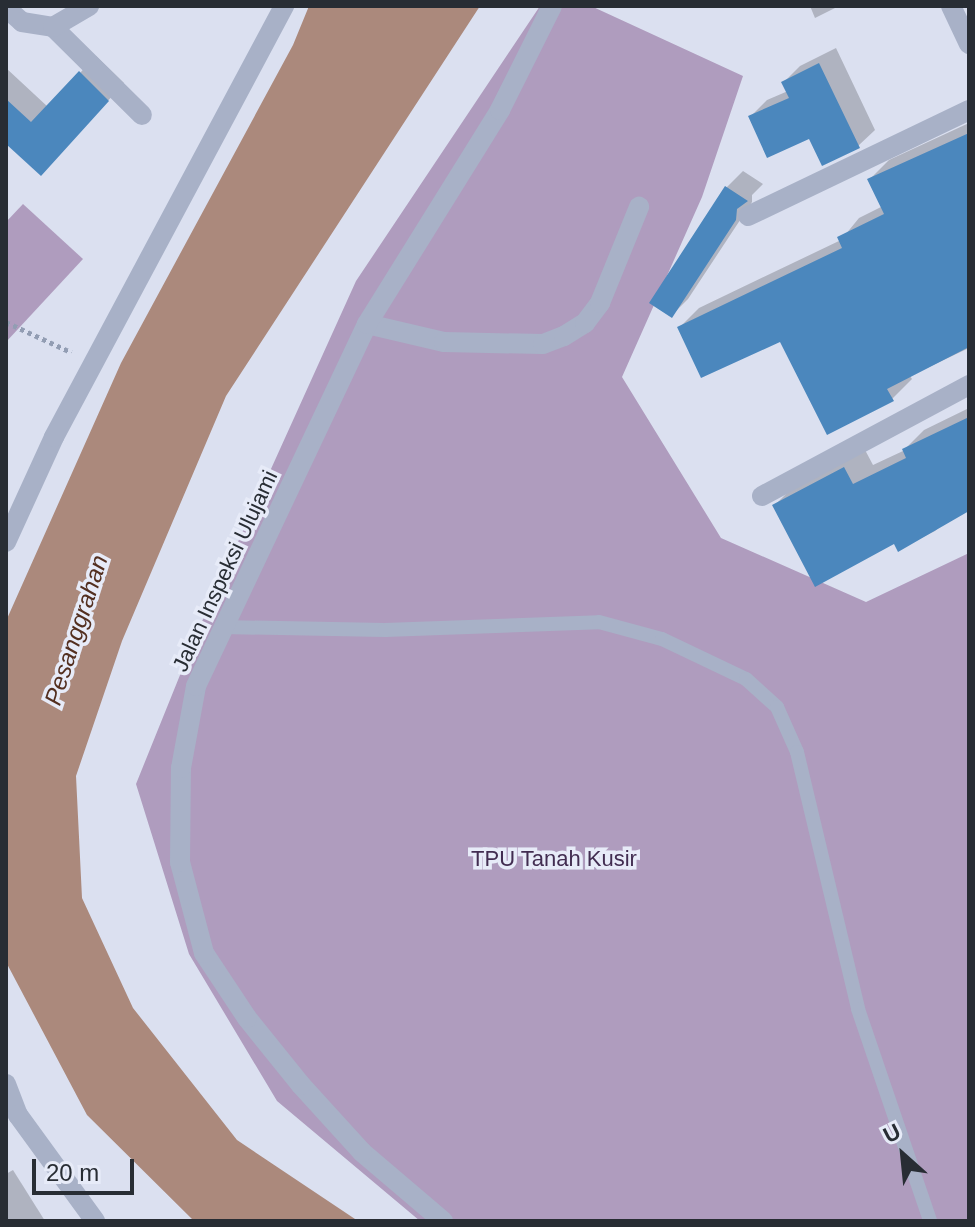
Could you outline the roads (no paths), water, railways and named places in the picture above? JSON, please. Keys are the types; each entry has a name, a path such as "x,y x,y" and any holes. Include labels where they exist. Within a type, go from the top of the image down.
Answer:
{"street":[{"path":"6,8 14,29 53,27 89,6"},
{"path":"6,542 54,437 284,6"},
{"name":"Jalan Inspeksi Ulujami","path":"443,1221 362,1152 301,1085 247,1018 204,953 180,862 181,768 196,686 367,324 500,110 552,6"},
{"path":"951,6 969,44"},
{"path":"53,27 142,115"},
{"path":"748,216 969,110"},
{"path":"367,324 444,342 543,344 564,336 585,323 600,303 639,207"},
{"path":"762,496 969,385"},
{"path":"6,1084 18,1115 95,1221"}],"lane":[{"path":"223,627 385,630 599,622 662,639 746,679 777,707 797,752 858,1009 930,1221"}],"water":[{"name":"Pesanggrahan","path":"309,6 480,6 226,396 122,641 76,776 82,898 133,1008 237,1140 358,1221 194,1221 87,1115 6,962 6,621 121,363 293,45"}],"park label":[{"name":"TPU Tanah Kusir","path":"554,859"}]}
